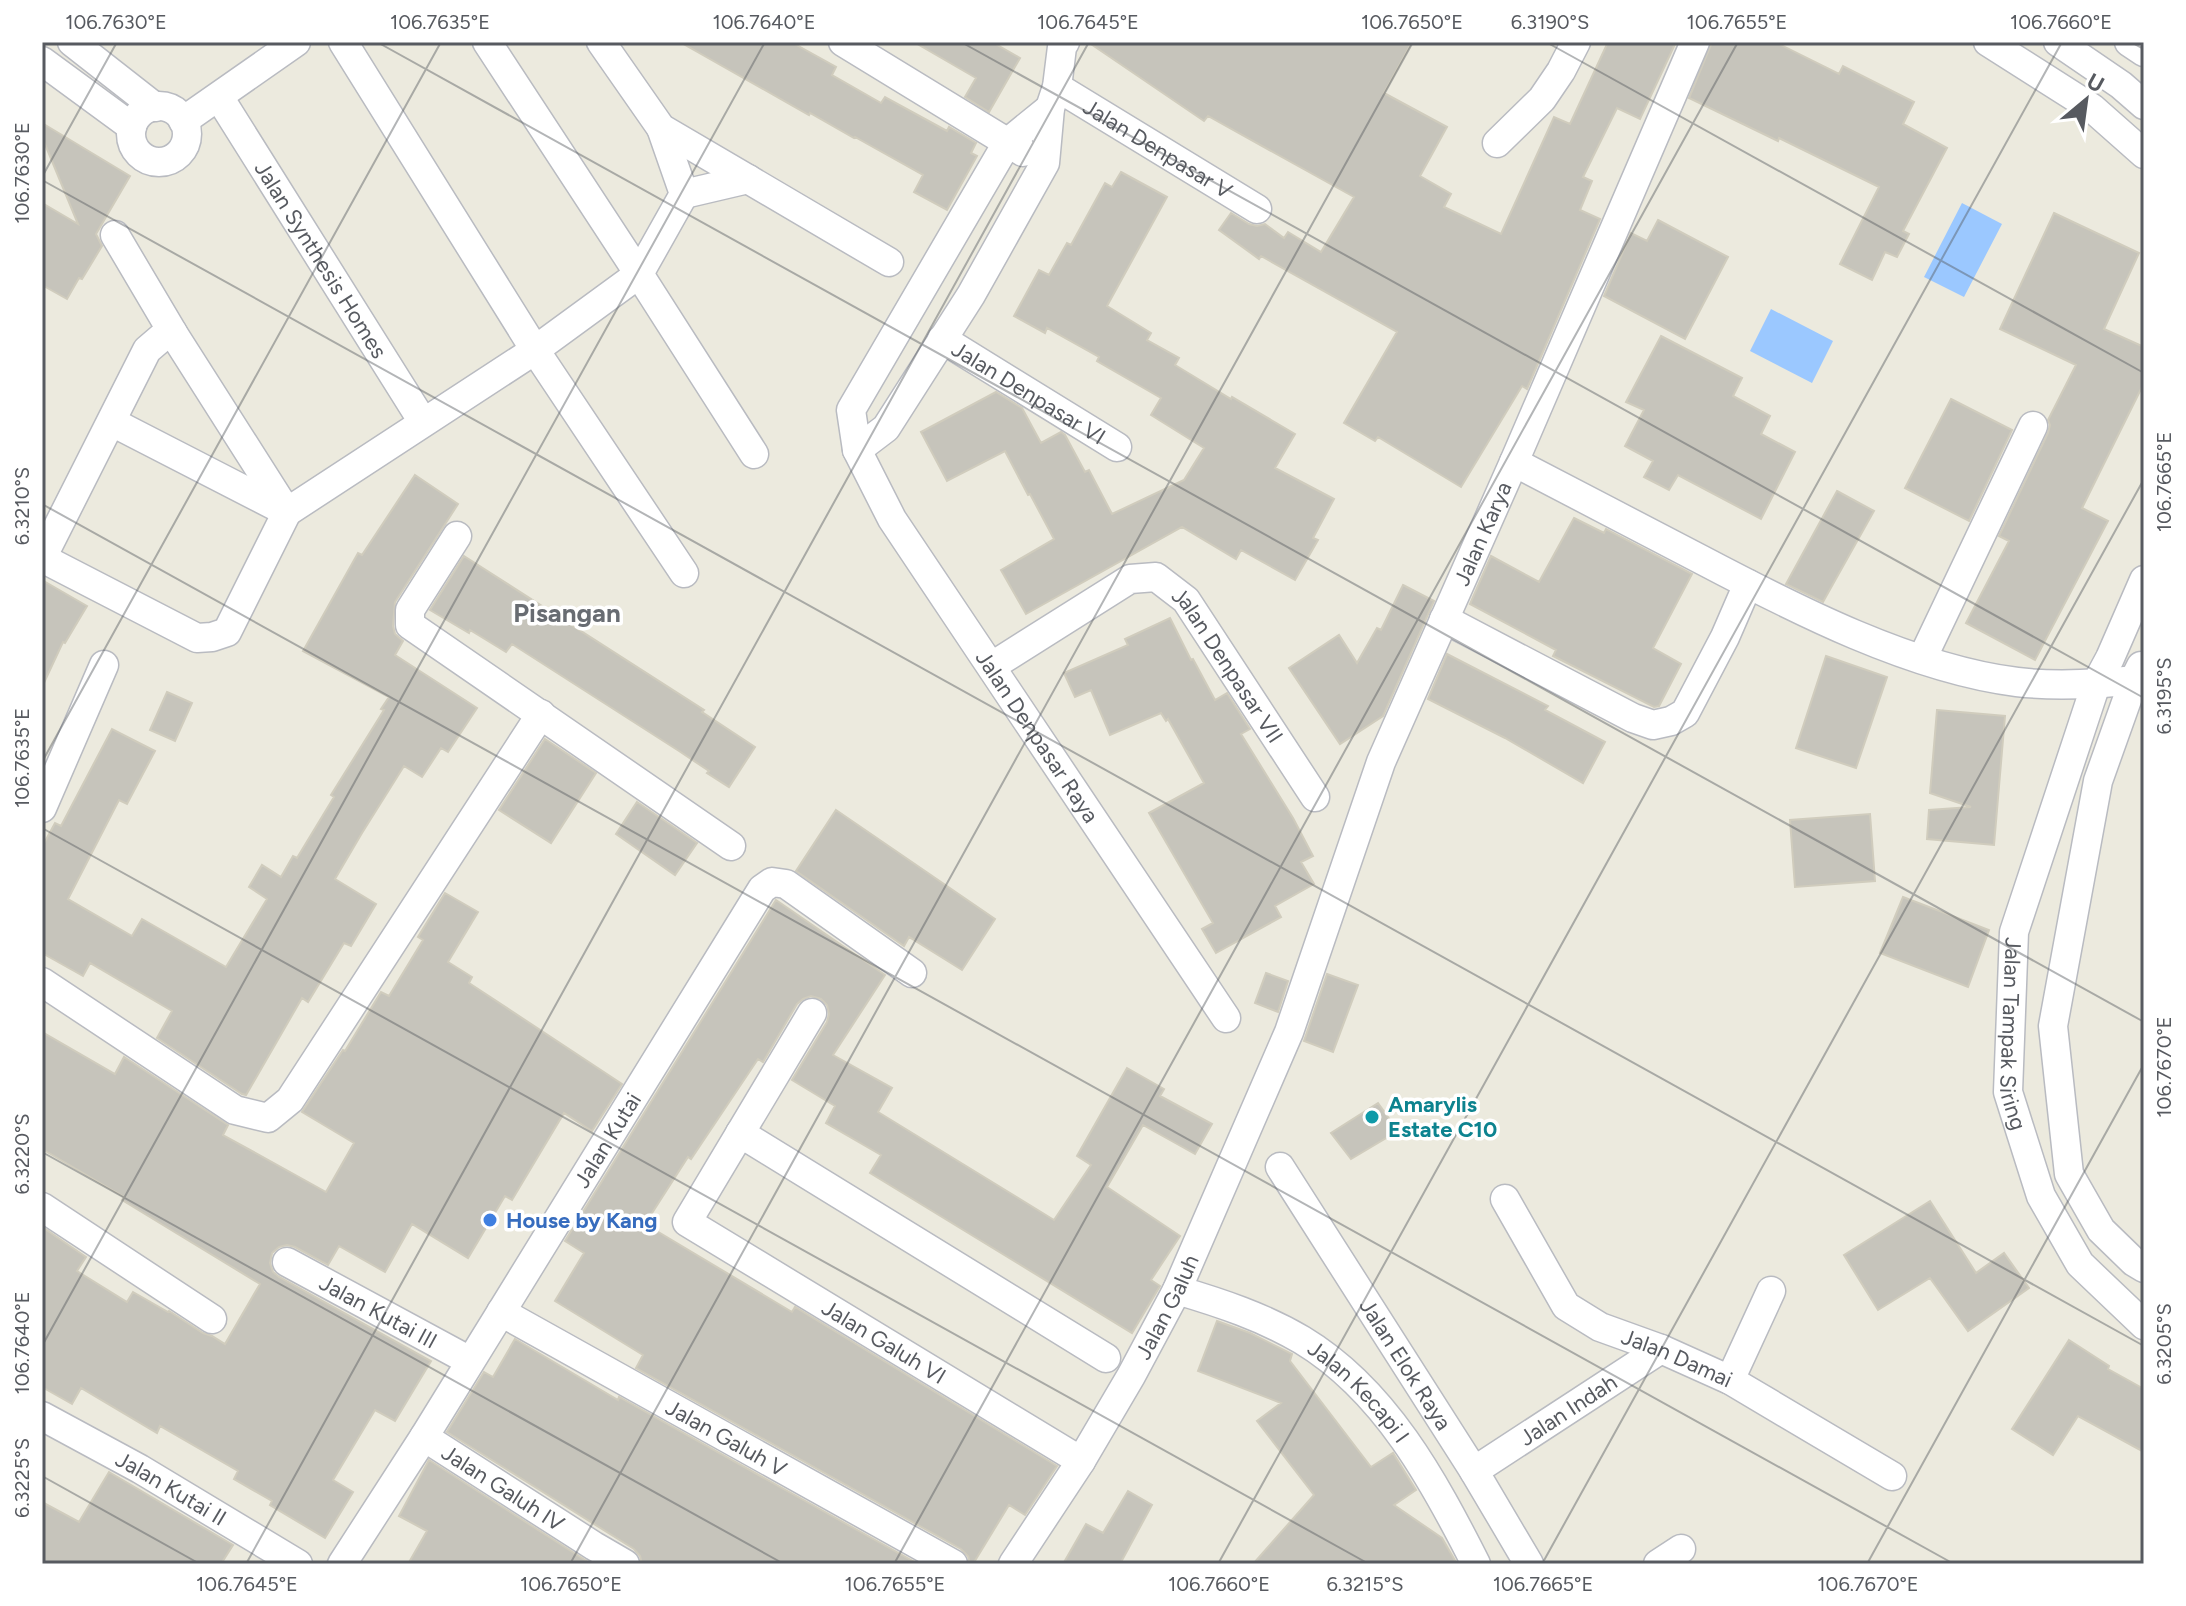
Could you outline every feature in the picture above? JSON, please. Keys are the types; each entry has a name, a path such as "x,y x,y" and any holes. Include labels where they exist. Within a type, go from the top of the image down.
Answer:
{"street":[{"path":"72,42 155,107"},
{"path":"183,121 219,97 266,50 296,42"},
{"path":"343,42 535,350 684,573"},
{"path":"487,42 754,454"},
{"path":"601,42 661,128 684,194"},
{"path":"843,42 1045,163"},
{"path":"857,450 886,428 971,295 1045,163 1053,98 1065,42"},
{"path":"1497,143 1542,99 1576,42"},
{"name":"Jalan Karya","path":"1289,1032 1381,762 1695,42"},
{"path":"1988,42 2092,108 2144,154"},
{"path":"2058,42 2121,85 2144,105"},
{"path":"2129,42 2144,52"},
{"path":"42,61 132,127"},
{"name":"Jalan Synthesis Homes","path":"219,97 423,422"},
{"name":"Jalan Denpasar Raya","path":"1053,98 1007,143 851,410 857,450 892,519 1226,1018"},
{"name":"Jalan Denpasar V","path":"1053,98 1257,209"},
{"path":"155,107 166,107 176,112 187,131 181,151 162,162 141,156 131,138 137,117 155,107"},
{"path":"661,128 889,262"},
{"path":"173,333 147,350 42,558 197,638 212,637 227,632 287,512 535,350 639,274 684,194 748,179"},
{"path":"115,235 173,333 287,512"},
{"name":"Jalan Denpasar VI","path":"942,339 1117,447"},
{"path":"112,422 287,512"},
{"path":"1922,659 2033,426"},
{"path":"1514,462 1818,618 1922,659 2017,682 2096,684 2141,673"},
{"path":"457,536 410,610 410,625 731,846"},
{"name":"Jalan Denpasar VII","path":"992,666 1130,579 1156,577 1186,600 1315,797"},
{"name":"Jalan Tampak Siring","path":"2144,580 2096,684 2014,932 2008,1092 2041,1196 2080,1264 2144,1325"},
{"path":"1444,619 1633,718 1653,725 1671,721 1685,713 1725,637 1748,584"},
{"path":"42,808 104,665"},
{"name":"Jalan Tampak Siring","path":"2141,673 2098,781 2053,1026 2069,1174 2101,1230 2144,1268"},
{"path":"42,982 235,1110 268,1118 290,1100 541,714"},
{"name":"Jalan Kutai","path":"342,1564 424,1437 762,889 772,882 786,884 912,973"},
{"path":"812,1013 740,1133 1106,1358"},
{"name":"Jalan Galuh","path":"1013,1564 1081,1461 1177,1290 1289,1032"},
{"name":"Jalan Galuh VI","path":"740,1133 687,1222 1081,1461"},
{"name":"Jalan Elok Raya","path":"1280,1167 1474,1471 1529,1564"},
{"name":"Jalan Damai","path":"1505,1199 1566,1306 1600,1327 1661,1349 1730,1380 1892,1476"},
{"path":"42,1207 212,1319"},
{"name":"Jalan Kutai III","path":"287,1262 470,1361"},
{"name":"Jalan Kecapi I","path":"1177,1290 1246,1312 1280,1328 1344,1370 1412,1449 1476,1564"},
{"path":"1730,1380 1771,1291"},
{"name":"Jalan Galuh V","path":"501,1312 953,1564"},
{"name":"Jalan Indah","path":"1474,1471 1661,1349"},
{"name":"Jalan Kutai II","path":"42,1416 140,1469 298,1564"},
{"name":"Jalan Galuh IV","path":"424,1437 625,1564"}],"water":[{"path":"1962,203 2002,224 1964,297 1924,277"},
{"path":"1771,309 1833,341 1812,383 1750,351"}],"building":[{"path":"680,42 791,42 836,67 832,75 881,103 885,97 976,143 971,153 977,156 947,210 914,192 923,175"},
{"path":"914,42 992,42 1020,58 989,112 965,97 976,78"},
{"path":"1088,42 1412,42 1384,93 1447,127 1420,176 1451,194 1444,207 1501,234 1554,117 1570,124 1608,42 1676,42 1640,119 1617,108 1583,177 1592,181 1580,210 1600,219 1527,389 1522,386 1461,487 1378,437 1375,441 1344,423 1397,332 1261,256 1259,259 1219,230 1231,213 1249,224 1265,224 1284,238 1288,232 1321,252 1354,197 1208,116 1204,121"},
{"path":"1712,42 1775,42 1839,74 1843,66 1914,102 1903,124 1947,148 1903,231 1909,234 1897,257 1885,252 1872,280 1840,264 1879,187 1689,98"},
{"path":"42,123 130,176 96,234 102,246 67,299 42,285 42,203 78,224 42,137"},
{"path":"1121,172 1167,197 1107,306 1151,333 1147,340 1179,358 1175,365 1295,434 1275,468 1334,499 1313,538 1318,540 1295,580 1241,550 1236,559 1182,527 1026,614 1001,570 1054,539 1030,494 1005,451 947,481 921,432 996,392 1022,408 1041,443 1061,432 1065,435 1085,472 1089,470 1112,514 1184,480 1204,448 1151,415 1161,398 1097,361 1099,357 1047,328 1045,333 1014,316 1039,270 1049,275 1067,243 1071,245 1105,183 1112,187"},
{"path":"2054,213 2139,253 2104,329 2144,347 2144,383 2082,508 2108,521 2035,660 1966,623 2009,541 1999,536 2048,433 2048,420 2076,365 2000,329"},
{"path":"1658,220 1728,257 1685,339 1604,296 1631,233 1647,241"},
{"path":"1661,336 1742,378 1733,396 1770,416 1761,434 1795,452 1761,519 1678,475 1669,490 1644,477 1653,461 1625,446 1644,410 1626,402"},
{"path":"1951,399 2012,430 1969,521 1905,488"},
{"path":"415,475 458,504 395,602 393,626 395,634 403,641 395,655 477,708 448,752 441,748 422,777 404,766 362,833 335,879 376,904 351,946 344,943 308,1002 302,998 246,1095 242,1094 157,1038 172,1011 90,963 83,976 42,953 42,847 55,823 61,826 112,729 155,751 127,804 119,800 68,899 132,936 142,919 226,967 267,899 249,887 262,865 281,877 293,856 297,858 389,697 303,651 358,553 362,555"},
{"path":"1837,491 1874,511 1823,602 1786,584"},
{"path":"1574,518 1604,533 1606,529 1692,574 1653,648 1681,664 1659,706 1654,707 1553,656 1556,650 1470,604 1491,556 1539,582"},
{"path":"464,556 704,710 702,712 755,747 729,787 679,751 512,644 506,652 430,610"},
{"path":"42,580 87,606 63,642 42,687"},
{"path":"1403,585 1434,601 1383,716 1340,744 1289,668 1339,635 1357,663 1377,628 1381,630"},
{"path":"1170,618 1215,700 1227,693 1250,729 1241,734 1313,856 1301,862 1314,884 1275,906 1281,917 1216,953 1202,929 1213,923 1149,813 1204,783 1168,719 1166,721 1161,713 1110,735 1091,690 1075,697 1064,673 1128,645 1125,639"},
{"path":"1447,654 1548,706 1545,710 1605,742 1583,783 1428,699"},
{"path":"1826,656 1887,677 1856,768 1796,748"},
{"path":"167,692 192,703 175,741 150,730"},
{"path":"1937,710 2005,716 1994,845 1927,839 1929,810 1971,807 1930,793"},
{"path":"545,739 596,773 551,843 499,810"},
{"path":"637,802 697,843 675,875 616,834"},
{"path":"836,810 995,919 962,970 909,937 904,946 796,871"},
{"path":"1870,814 1875,881 1795,887 1790,820"},
{"path":"445,893 478,912 448,962 472,977 469,983 622,1084 592,1131 564,1113 512,1200 505,1196 468,1258 412,1224 385,1272 339,1246 328,1265 287,1245 272,1253 270,1263 279,1277 431,1361 395,1421 375,1410 333,1480 353,1492 325,1538 234,1479 238,1471 160,1426 157,1433 81,1388 72,1404 42,1387 42,1227 86,1257 77,1271 127,1302 133,1292 225,1344 260,1284 42,1149 42,1032 115,1074 124,1057 228,1125 223,1135 326,1192 354,1143 302,1112 381,992 389,996 423,940 418,937"},
{"path":"1903,897 1989,930 1968,987 1880,953"},
{"path":"776,900 885,975 833,1055 892,1088 878,1112 1054,1220 1091,1165 1077,1156 1127,1068 1164,1089 1160,1096 1212,1124 1195,1154 1143,1125 1107,1187 1180,1236 1151,1280 1160,1286 1132,1333 870,1173 881,1155 826,1123 835,1106 792,1080 829,1014 827,1005 821,999 811,996 797,1004 763,1062 758,1059 645,1224 792,1312 795,1307 1057,1466 1025,1515 1009,1505 973,1564 961,1549 636,1368 643,1355 555,1301 584,1253 565,1241"},
{"path":"1266,973 1288,981 1278,1012 1255,1003"},
{"path":"1327,974 1358,985 1333,1052 1304,1041"},
{"name":"Amarylis Estate C10","path":"1378,1103 1398,1131 1351,1159 1331,1133"},
{"path":"1930,1201 1976,1273 2004,1253 2029,1288 1968,1331 1930,1278 1878,1310 1844,1255"},
{"path":"1217,1321 1292,1354 1290,1361 1371,1467 1393,1453 1416,1490 1394,1505 1442,1538 1457,1564 1253,1564 1314,1495 1257,1421 1281,1403 1198,1371"},
{"path":"515,1339 618,1400 619,1397 918,1564 642,1564 634,1549 447,1432 484,1372 493,1377"},
{"path":"2069,1340 2109,1366 2108,1369 2144,1389 2144,1452 2078,1416 2053,1455 2012,1429"},
{"path":"429,1460 591,1564 408,1564 427,1531 399,1516"},
{"path":"109,1472 233,1545 221,1564 42,1564 42,1502 79,1522"},
{"path":"1128,1491 1152,1505 1120,1564 1063,1564 1086,1524 1103,1533"}],"place":[{"name":"Amarylis Estate C10","path":"1372,1117"},
{"name":"House by Kang","path":"490,1220"}],"district":[{"name":"Pisangan","path":"567,613"}]}
